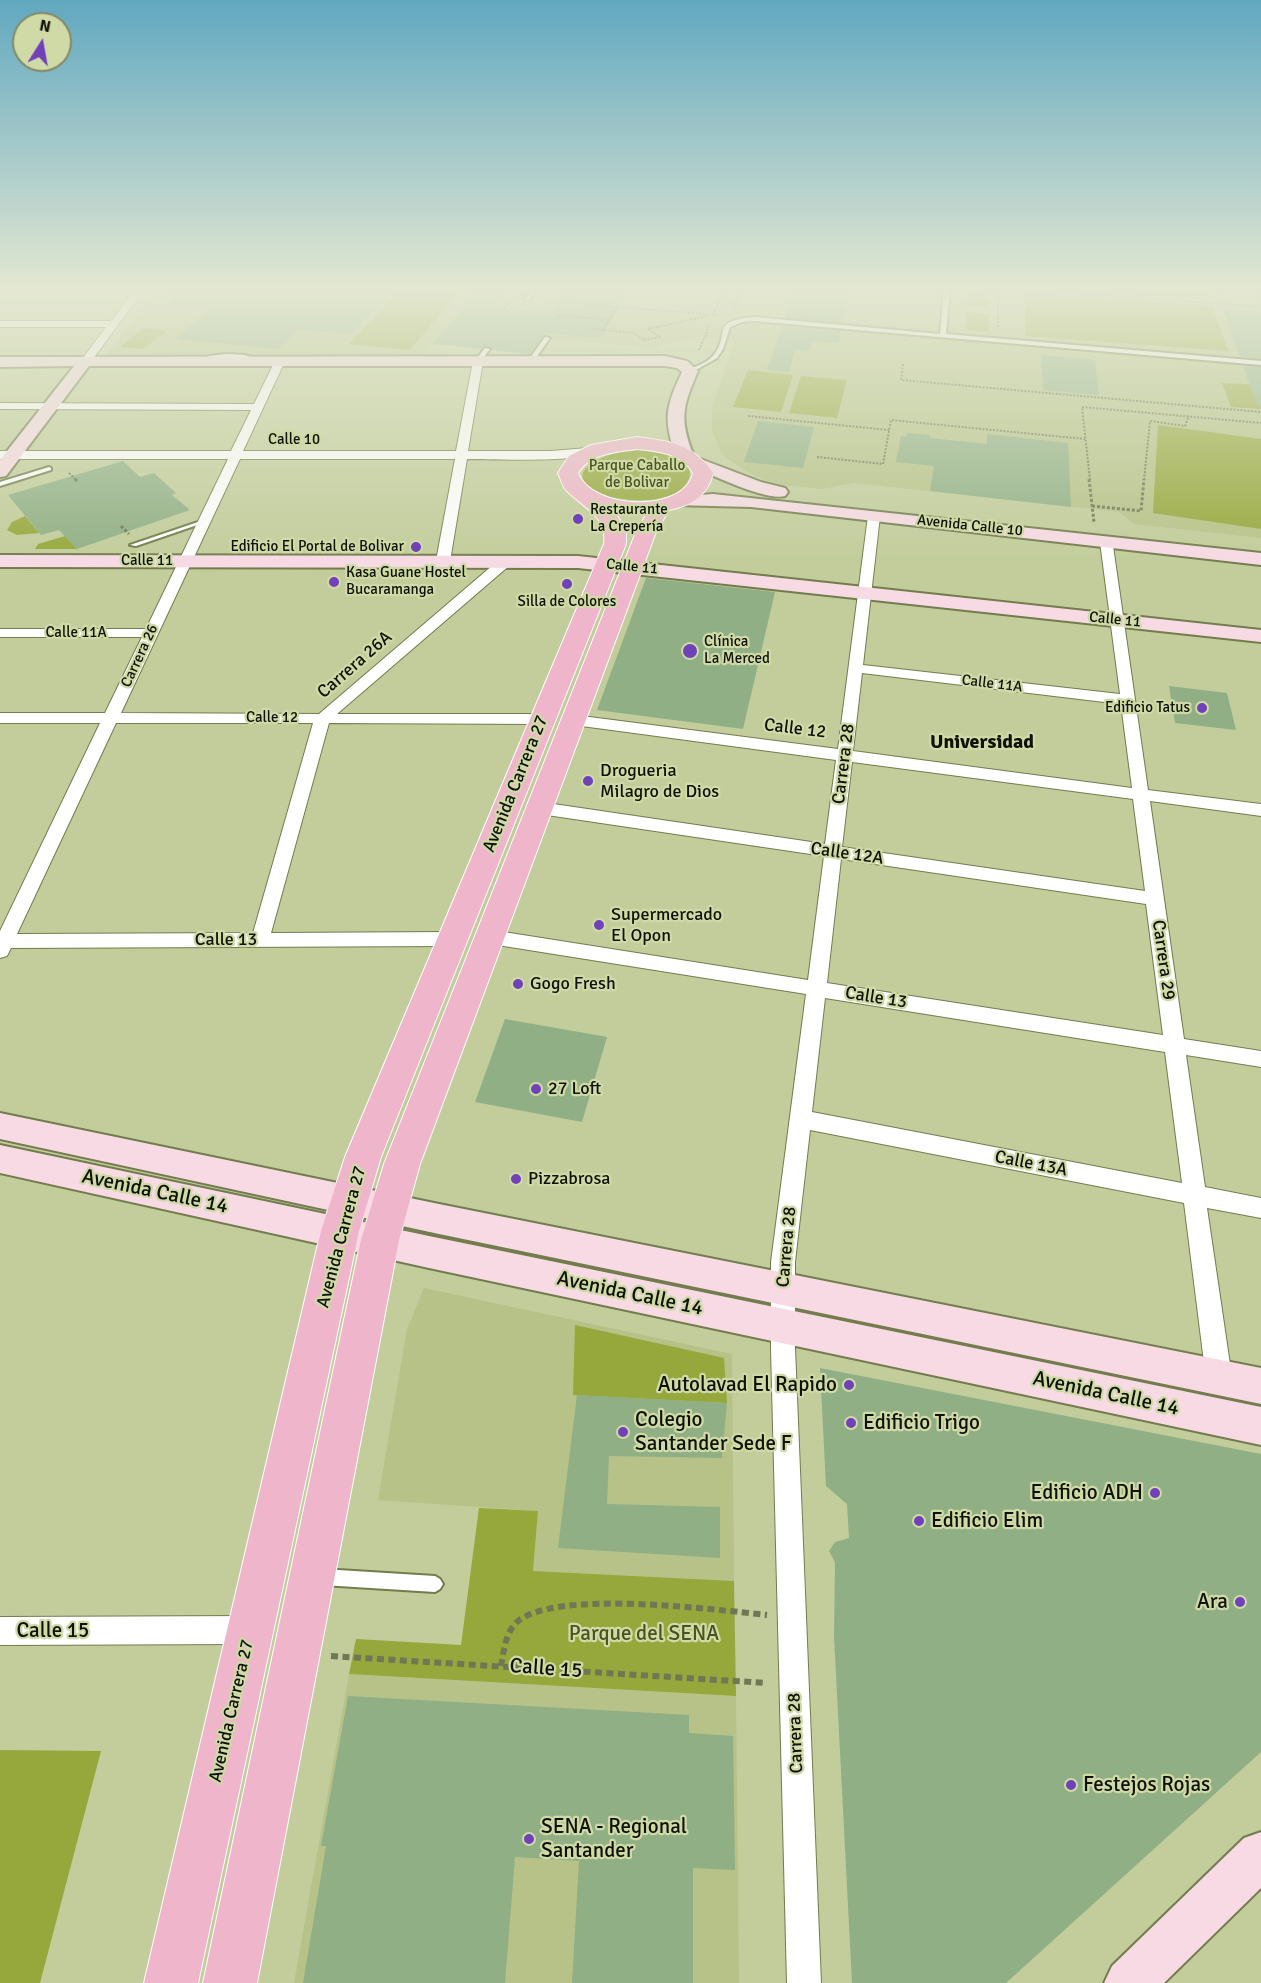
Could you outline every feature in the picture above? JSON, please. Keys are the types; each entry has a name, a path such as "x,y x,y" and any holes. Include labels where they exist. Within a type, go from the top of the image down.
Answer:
{"main road":[{"path":"637,443 657,445 691,458 703,473 702,484 693,493 670,504 623,508 589,500 577,493 567,475 570,467 588,452 617,445 637,443"},
{"name":"Avenida Carrera 27","path":"171,1983 250,1630 365,1220 402,1164 491,937 573,720 620,566 615,527 605,513 589,500"},
{"name":"Avenida Carrera 27","path":"230,1983 313,1576 365,1220 363,1157 543,719 620,566 670,504"}],"street":[{"path":"0,472 7,455 69,383"},
{"name":"Carrera 26","path":"2,945 270,383"},
{"path":"443,561 476,383"},
{"path":"682,383 674,412 674,423 691,458"},
{"path":"0,406 258,407"},
{"name":"Calle 10","path":"7,455 551,455 588,452"},
{"name":"Avenida Calle 10","path":"691,458 756,486 805,497 1261,549"},
{"name":"Avenida Calle 10","path":"670,504 731,500 1261,559"},
{"name":"Carrera 28","path":"804,1983 783,1326 783,1262 874,516"},
{"name":"Carrera 29","path":"1107,542 1219,1378"},
{"name":"Calle 11","path":"0,561 578,562 1261,636"},
{"name":"Carrera 26A","path":"260,940 322,718 505,562"},
{"name":"Calle 11A","path":"0,633 151,633"},
{"name":"Calle 11A","path":"855,668 1129,700"},
{"name":"Calle 12","path":"0,718 543,719"},
{"name":"Calle 12","path":"573,720 1261,810"},
{"name":"Calle 12A","path":"540,808 1155,899"},
{"name":"Calle 13","path":"491,937 1261,1059"},
{"name":"Calle 13","path":"2,945 452,939"},
{"name":"Calle 13A","path":"800,1119 1261,1208"},
{"name":"Avenida Calle 14","path":"0,1126 783,1326 1261,1426"},
{"name":"Avenida Calle 14","path":"0,1159 782,1289 1261,1386"},
{"name":"Calle 15","path":"0,1631 250,1630"},
{"path":"1129,1983 1261,1855"}],"lane":[{"path":"0,484 49,469"},
{"path":"134,545 203,522"},
{"path":"313,1576 435,1584"}],"path":[{"path":"930,383 1261,412"},
{"path":"1094,523 1082,406 1261,423"},
{"path":"748,416 889,430"},
{"path":"1092,506 1141,511 1150,421 1185,426 1189,416"},
{"path":"817,457 883,464 891,420 1085,439"},
{"path":"69,473 78,482"},
{"path":"501,1666 508,1631 523,1616 561,1605 653,1606 792,1617"},
{"name":"Calle 15","path":"297,1653 794,1685"}],"shaded area":[{"path":"720,383 1261,383 1261,538 1134,524 1119,512 854,483 822,489 784,485 762,479 740,468 722,454 712,430 712,407"},
{"name":"Colegio Santander Sede F","path":"424,1288 732,1354 734,1581 533,1571 538,1511 378,1500 407,1329"},
{"name":"SENA - Regional Santander","path":"349,1674 736,1696 739,1983 294,1983"}],"green space":[{"path":"743,383 791,383 781,412 733,407"},
{"path":"799,383 846,383 837,418 789,413"},
{"path":"1222,383 1259,385 1261,409 1231,407"},
{"path":"1158,425 1261,439 1261,529 1153,513"},
{"name":"Parque Caballo de Bolivar","path":"628,450 657,453 679,459 690,472 688,481 682,489 672,495 646,500 607,496 587,484 583,477 584,470 590,464 609,455"},
{"path":"25,516 39,533 17,535 7,530 12,522"},
{"path":"65,536 77,549 35,549 38,544"},
{"path":"575,1325 724,1358 727,1403 573,1395"},
{"name":"Parque del SENA","path":"479,1508 538,1511 533,1571 734,1581 736,1696 349,1674 356,1639 461,1645"},
{"path":"0,1750 101,1751 40,1983 0,1983"}],"building":[{"path":"1043,383 1098,383 1099,395 1043,390"},
{"path":"1249,383 1261,383 1261,406 1258,407"},
{"path":"758,421 814,427 803,468 744,462"},
{"path":"907,433 930,435 930,438 987,444 987,434 1068,443 1071,507 930,491 934,466 896,462 901,436 906,437"},
{"path":"123,461 140,477 154,473 176,493 172,495 190,510 77,549 59,530 41,535 8,495"},
{"name":"Clínica La Merced","path":"646,578 775,592 743,729 597,710"},
{"name":"Edificio Tatus","path":"1169,686 1227,693 1236,730 1175,723"},
{"path":"505,1019 607,1037 582,1122 475,1102"},
{"path":"820,1368 1261,1454 1261,1752 1006,1983 852,1983 834,1636 835,1562 829,1551 835,1542 849,1538 847,1504 826,1486"},
{"path":"577,1395 727,1403 722,1458 609,1456 607,1504 720,1507 720,1558 558,1548"},
{"name":"SENA - Regional Santander","path":"348,1696 689,1715 689,1733 733,1736 735,1870 693,1868 693,1983 572,1983 579,1861 515,1857 505,1983 303,1983 326,1846 321,1846"}],"place":[{"name":"Restaurante La Crepería","path":"578,519"},
{"name":"Edificio El Portal de Bolivar","path":"416,547"},
{"name":"Kasa Guane Hostel Bucaramanga","path":"334,582"},
{"name":"Silla de Colores","path":"567,584"},
{"name":"Clínica La Merced","path":"690,651"},
{"name":"Edificio Tatus","path":"1202,708"},
{"name":"Drogueria Milagro de Dios","path":"588,781"},
{"name":"Supermercado El Opon","path":"599,925"},
{"name":"Gogo Fresh","path":"518,984"},
{"name":"27 Loft","path":"536,1089"},
{"name":"Pizzabrosa","path":"516,1179"},
{"name":"Autolavad El Rapido","path":"849,1385"},
{"name":"Edificio Trigo","path":"851,1423"},
{"name":"Colegio Santander Sede F","path":"623,1432"},
{"name":"Edificio ADH","path":"1155,1493"},
{"name":"Edificio Elim","path":"919,1521"},
{"name":"Ara","path":"1240,1602"},
{"name":"Festejos Rojas","path":"1071,1785"},
{"name":"SENA - Regional Santander","path":"529,1839"}],"district":[{"name":"Universidad","path":"982,743"}]}
